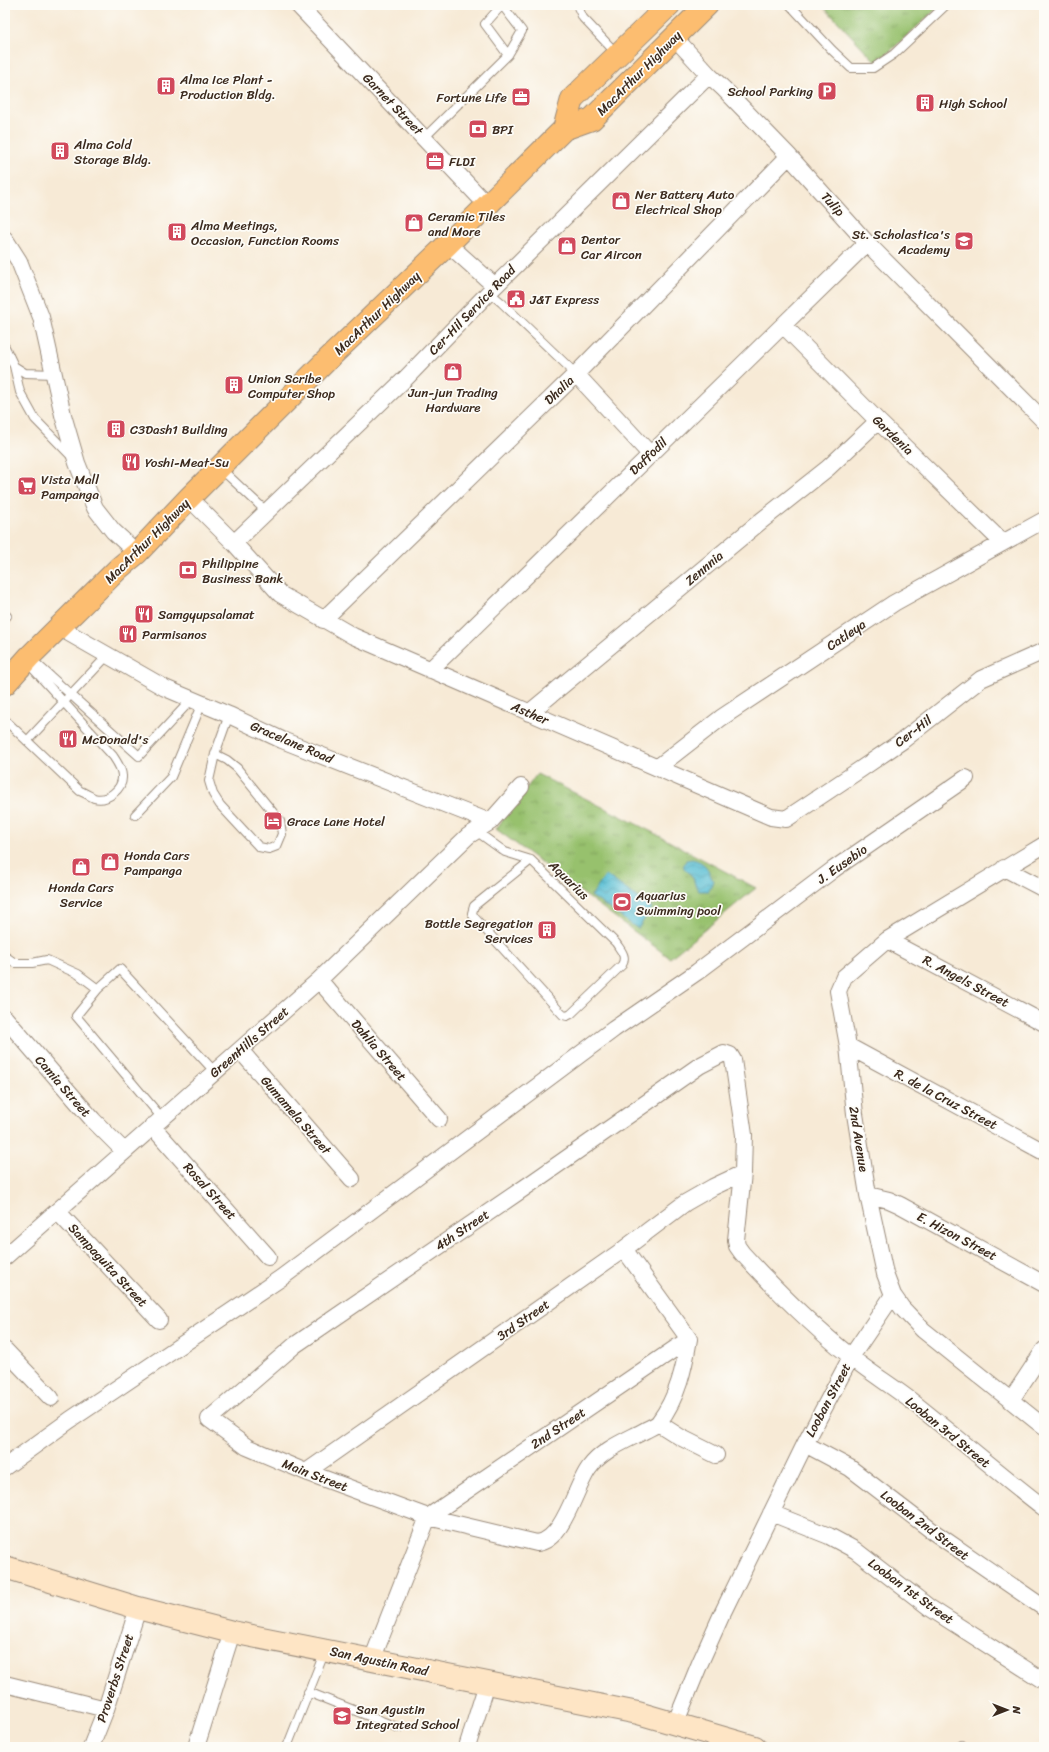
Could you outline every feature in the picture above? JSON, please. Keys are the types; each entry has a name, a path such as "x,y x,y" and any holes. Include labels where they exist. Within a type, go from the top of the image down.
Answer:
{"highway":[{"name":"MacArthur Highway","path":"564,129 572,99 670,5"},
{"name":"MacArthur Highway","path":"16,670 119,568 137,553 189,498 328,359 448,244 564,129 592,119 707,5"}],"street":[{"name":"Garnet Street","path":"298,5 425,137 487,205"},
{"name":"Tulip","path":"674,37 708,75 724,89 789,156 867,243 1044,421"},
{"name":"Cer-Hil Service Road","path":"234,544 406,378 492,289 708,75"},
{"name":"Dhalia","path":"323,620 576,374 789,156"},
{"path":"5,239 19,261 41,317 63,415 77,462 95,508 113,531 137,553"},
{"name":"Daffodil","path":"430,670 867,243"},
{"path":"448,244 492,289"},
{"name":"Gardenia","path":"783,325 878,421 1003,543"},
{"path":"576,374 650,454"},
{"name":"Zennnia","path":"529,713 761,521 828,468 878,421"},
{"name":"Asther","path":"189,498 280,594 323,620 353,636 529,713 658,767 771,817 786,819"},
{"name":"Catleya","path":"658,767 721,718 894,603 1044,520"},
{"name":"Gracelane Road","path":"60,628 165,688 229,715 282,740 490,822"},
{"name":"Cer-Hil","path":"786,819 902,741 981,679 1044,651"},
{"name":"J. Eusebio","path":"5,1467 83,1412 281,1278 589,1048 697,972 720,953 834,869 966,778"},
{"path":"490,822 521,787"},
{"name":"GreenHills Street","path":"5,1257 319,980 468,836 490,822"},
{"name":"2nd Avenue","path":"1044,845 888,940 844,977 838,991 839,1006 848,1046 855,1114 868,1195 885,1274 893,1295 902,1308 924,1330 1044,1427"},
{"path":"1004,868 1044,889"},
{"name":"R. Angels Street","path":"888,940 1044,1023"},
{"name":"Dahlia Street","path":"319,980 438,1119"},
{"name":"Camia Street","path":"5,1018 94,1120 124,1151"},
{"name":"R. de la Cruz Street","path":"848,1046 1044,1152"},
{"name":"Gumamela Street","path":"240,1050 352,1179"},
{"name":"Looban Street","path":"675,1724 703,1656 771,1513 805,1444 851,1357 810,1323 778,1292 737,1246 736,1228 743,1173 744,1135 733,1060 730,1055 724,1053"},
{"name":"4th Street","path":"209,1419 295,1345 699,1066 724,1053"},
{"name":"Rosal Street","path":"157,1122 268,1257"},
{"name":"3rd Street","path":"306,1472 624,1249 685,1203 713,1187 743,1173"},
{"name":"E. Hizon Street","path":"868,1195 900,1205 1044,1284"},
{"name":"Sampaguita Street","path":"57,1211 158,1320"},
{"path":"624,1249 689,1339 684,1366 674,1398 658,1423 680,1437 716,1455"},
{"path":"851,1357 893,1295"},
{"name":"2nd Street","path":"428,1517 689,1339"},
{"path":"5,1350 51,1398"},
{"path":"1011,1400 1044,1350"},
{"name":"Looban 3rd Street","path":"851,1357 913,1402 985,1462 1044,1508"},
{"name":"Main Street","path":"209,1419 248,1447 306,1472 428,1517 536,1543 543,1542 568,1513 587,1470 594,1461 604,1453 658,1423"},
{"name":"Looban 2nd Street","path":"805,1444 850,1468 934,1533 1044,1608"},
{"name":"Looban 1st Street","path":"771,1513 829,1536 855,1550 930,1608 1044,1681"},
{"path":"372,1660 428,1517"},
{"name":"San Agustin Road","path":"5,1567 138,1608 232,1632 638,1713 755,1747"},
{"name":"Proverbs Street","path":"91,1747 106,1709 138,1608"},
{"path":"196,1747 232,1632"},
{"path":"5,1684 106,1709"},
{"path":"467,1747 487,1684"}],"lane":[{"path":"425,137 508,55 522,32 502,5 485,24 508,55"},
{"path":"577,5 582,18 618,54"},
{"path":"790,5 832,50 852,68 873,68 894,54 946,5"},
{"path":"492,289 502,303 576,374"},
{"path":"5,347 14,366 20,392 35,419 77,462"},
{"path":"14,366 25,373 54,374"},
{"path":"220,468 267,512"},
{"path":"27,741 108,655"},
{"path":"16,670 71,695 139,756 197,701"},
{"path":"5,720 80,791 95,798 105,799 115,792 121,784 122,775 119,765 103,744 64,702 16,670"},
{"path":"135,815 171,777 197,701"},
{"path":"215,754 227,760 237,768 280,821 282,834 277,846 269,849 259,847 220,805 213,794 209,781 215,754 229,715"},
{"name":"Aquarius","path":"476,831 505,852 531,860 616,943 624,955 622,966 571,1014 563,1016 472,913 474,906 531,860"},
{"path":"5,956 15,964 32,964 48,960 78,974 98,990"},
{"path":"157,1122 76,1016 98,990 120,969 215,1072"},
{"path":"287,1747 325,1650"},
{"path":"308,1692 399,1728"}],"green space":[{"path":"822,5 941,5 877,63"},
{"path":"537,774 650,831 756,888 670,958 496,829"}],"water":[{"name":"Aquarius Swimming pool","path":"692,859 703,864 708,870 713,881 709,891 699,891 695,885 693,877 683,867 686,860"},
{"name":"Aquarius Swimming pool","path":"606,875 652,908 638,929 591,896"}],"place":[{"name":"Alma Ice Plant - Production Bldg.","path":"166,86"},
{"name":"School Parking","path":"827,91"},
{"name":"Fortune Life","path":"521,97"},
{"name":"High School","path":"925,103"},
{"name":"BPI","path":"478,129"},
{"name":"Alma Cold Storage Bldg.","path":"60,151"},
{"name":"FLDI","path":"435,161"},
{"name":"Ner Battery Auto Electrical Shop","path":"621,201"},
{"name":"Ceramic Tiles and More","path":"414,223"},
{"name":"Alma Meetings, Occasion, Function Rooms","path":"177,232"},
{"name":"St. Scholastica's Academy","path":"964,241"},
{"name":"Dentor Car Aircon","path":"567,246"},
{"name":"J&T Express","path":"516,299"},
{"name":"Jun-jun Trading Hardware","path":"453,372"},
{"name":"Union Scribe Computer Shop","path":"234,385"},
{"name":"C3Dash1 Building","path":"116,429"},
{"name":"Yoshi-Meat-Su","path":"131,462"},
{"name":"Vista Mall Pampanga","path":"27,486"},
{"name":"Philippine Business Bank","path":"188,570"},
{"name":"Samgyupsalamat","path":"144,614"},
{"name":"Parmisanos","path":"128,634"},
{"name":"McDonald's","path":"68,739"},
{"name":"Grace Lane Hotel","path":"273,821"},
{"name":"Honda Cars Pampanga","path":"110,862"},
{"name":"Honda Cars Service","path":"81,867"},
{"name":"Aquarius Swimming pool","path":"622,902"},
{"name":"Bottle Segregation Services","path":"547,930"},
{"name":"San Agustin Integrated School","path":"342,1716"}]}
